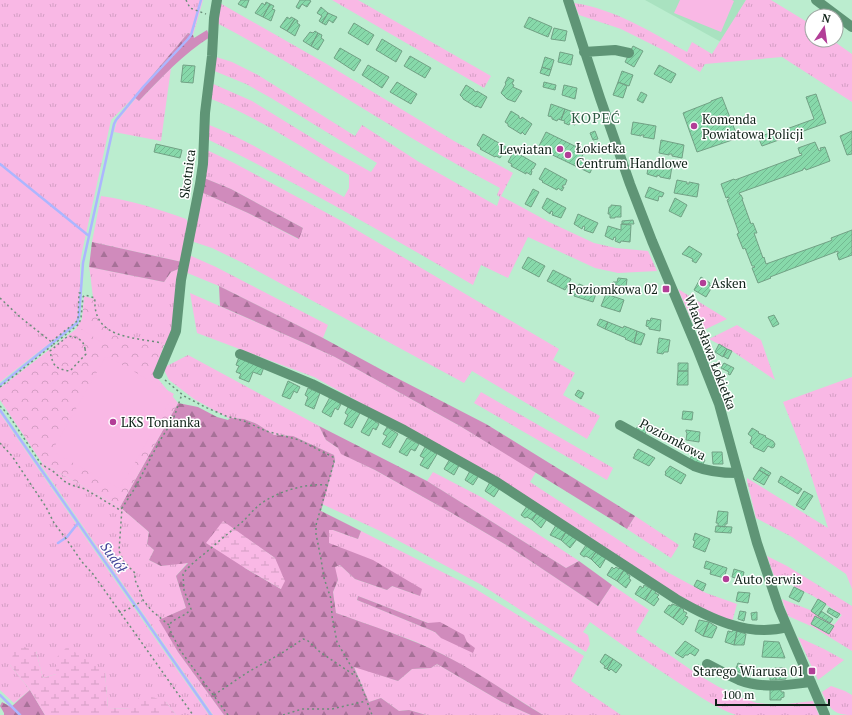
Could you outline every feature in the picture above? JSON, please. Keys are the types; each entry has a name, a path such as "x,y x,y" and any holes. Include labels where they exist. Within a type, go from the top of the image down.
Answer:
{"street":[{"name":"Skotnica","path":"158,374 176,331 182,280 203,164 205,113 212,56 214,16 217,0"},
{"name":"Władysława Łokietka","path":"568,0 584,52 633,191 713,387 757,543 779,608 824,715"},
{"path":"816,0 852,27"},
{"path":"584,52 615,50 629,53"},
{"path":"240,354 312,384 404,430 495,481 676,599 702,614 718,620 750,628 775,630 787,627"},
{"name":"Poziomkowa","path":"620,425 694,466 713,472 738,473"},
{"path":"707,664 740,680 750,683 772,686 811,682"}],"path":[{"path":"186,0 190,8 214,16"},
{"path":"53,343 78,319 79,293 83,293 84,295 96,298 95,308 99,319 103,325 111,331 127,338 169,346"},
{"path":"0,387 78,324 81,318 84,295"},
{"path":"0,298 20,317 53,343"},
{"path":"68,336 78,337 86,349 86,354 70,371 59,370 52,363 50,351 68,336"},
{"path":"158,374 182,394 205,407 226,416 244,421 266,431 299,440 333,458 334,462 316,525 316,534 324,578 331,599 332,616 337,642 363,688 366,701 372,715"},
{"path":"182,394 173,420 159,442 135,488 122,508 119,551 124,562 135,573 135,580 143,600 152,611 169,625 180,650 228,715"},
{"path":"0,406 8,414 41,464 71,485 84,489 120,510 122,508"},
{"path":"0,442 12,456 46,507 54,523 82,562 93,574 193,715"},
{"path":"169,625 172,620 188,613 191,609 184,590 183,574 220,539 242,522 259,505 274,497 306,485 327,485"},
{"path":"122,616 133,605 143,600"},
{"path":"119,612 126,611"},
{"path":"214,696 248,672 282,653 303,639 308,640 320,652 356,676"},
{"path":"283,715 302,710 332,709 366,701"}],"shaded area":[{"path":"645,0 746,0 721,42"}],"green space":[{"path":"0,0 203,0 193,35 188,33 134,97 111,120 82,252 78,317 73,325 0,382"},
{"path":"332,0 358,0 491,76 484,88"},
{"path":"680,0 734,1 721,32 674,13"},
{"path":"746,0 771,0 804,20 804,48 843,48 852,54 852,102 782,57 705,64 700,72 667,52 621,29 579,15 574,3 604,10 632,22 687,52 692,42 712,54"},
{"path":"218,2 325,63 454,141 513,173 501,196 549,222 594,243 616,248 648,251 657,271 618,273 595,268 528,237 508,278 481,265 473,285 308,191 207,139 207,124 260,149 344,197 349,188 349,175 245,114 209,98 211,83 252,101 330,149 371,172 377,163 271,98 246,84 212,70 213,56 232,62 258,75 355,136 362,125 419,162 497,206 500,197 497,195 500,188 428,148 287,62 215,22"},
{"path":"207,30 210,37 181,59 139,101 134,97 188,33 193,35 194,38"},
{"path":"171,68 161,141 114,132 117,121 136,98 139,101"},
{"path":"207,150 338,219 559,349 553,360 575,373 563,395 600,416 587,439 472,371 464,383 243,263 212,248 191,241 201,192 248,213 298,239 303,228 231,189 204,178"},
{"path":"204,178 231,189 303,228 299,239 248,213 201,192"},
{"path":"101,196 144,205 186,219 190,226 182,262 92,242"},
{"path":"92,242 182,262 181,268 171,272 164,282 89,267"},
{"path":"189,255 216,267 328,325 323,338 219,286 185,272"},
{"path":"89,267 164,282 171,272 181,268 174,327 166,345 137,341 118,335 103,324 94,305"},
{"path":"219,286 323,338 486,424 635,516 627,529 460,426 335,357 220,306"},
{"path":"678,289 727,319 704,330 696,330"},
{"path":"190,293 335,357 460,426 536,472 530,482 669,573 706,593 737,604 732,622 677,596 495,478 314,377 197,333"},
{"path":"84,296 94,299 99,317 111,331 128,338 164,345 154,374 178,403 120,507 42,463 0,400 0,388 76,329 82,319"},
{"path":"86,319 106,333 101,342 80,328"},
{"path":"737,325 761,340 775,380 732,351 709,339"},
{"path":"188,355 319,426 326,440 338,448 342,454 375,470 508,546 598,606 612,585 649,610 636,632 700,676 719,687 757,703 786,704 813,701 819,715 736,715 695,693 647,662 590,622 583,632 588,635 590,644 586,652 480,584 380,531 322,504 335,461 334,455 293,436 274,435 257,424 244,419 228,418 194,399 169,380 165,372 165,367"},
{"name":"LKS Tonianka","path":"106,356 174,394 120,489 52,451"},
{"path":"852,377 852,589 846,574 792,537 756,518 747,478 828,528 805,457 783,402"},
{"path":"481,392 613,468 607,480 474,403"},
{"path":"178,403 198,407 217,417 228,420 230,418 244,419 257,424 274,435 293,436 334,455 335,460 321,511 361,531 358,539 329,530 329,543 373,560 422,589 420,596 392,586 387,590 355,579 340,565 335,567 338,580 333,592 336,613 404,638 444,655 482,676 543,715 531,715 502,702 437,664 431,668 412,669 398,681 354,667 369,702 381,698 399,711 409,710 426,715 224,715 178,652 159,620 186,608 176,576 188,563 161,566 149,560 154,550 147,544 149,532 120,507","holes":["223,522 275,558 281,589 245,568"]},
{"path":"0,413 209,715 176,715 166,702 132,709 108,708 105,672 56,658 56,674 43,678 36,651 10,665 30,690 14,703 0,690"},
{"path":"319,426 427,481 566,568 579,561 612,585 598,606 508,546 375,470 341,454 338,448 326,440"},
{"path":"42,463 120,507 149,532 147,544 154,550 149,560 161,566 188,562 176,576 186,608 160,620 178,652 224,715 213,715 40,464"},
{"path":"433,472 483,498 579,561 566,568 427,481"},
{"path":"635,516 679,545 671,558 627,529"},
{"path":"223,521 275,558 285,581 281,589 206,543"},
{"path":"329,530 358,539 361,531 474,588 584,656 571,681 621,715 543,715 444,655 414,641 336,613 333,592 338,580 334,567 340,565 355,579 387,590 392,586 420,596 329,543","holes":["358,596 428,623 441,638 435,632 357,600"]},
{"path":"767,556 787,566 852,606 852,651 813,627 788,616 782,599 810,610 834,625 842,615 813,596 774,576"},
{"path":"358,596 428,623 440,622 464,635 467,642 475,648 473,653 441,638 435,632 357,600"},
{"path":"798,637 824,649 844,660 818,680"},
{"path":"16,644 36,651 43,678 56,674 56,658 67,647 105,672 108,708 132,709 142,693 166,702 176,715 45,715 30,690 10,665"},
{"path":"437,664 502,702 531,715 426,715 409,710 399,711 381,698 369,702 354,666 398,681 412,669 431,668"},
{"path":"831,686 852,695 852,715 840,714 832,710 822,692"},
{"path":"30,690 45,715 4,715 0,706 2,702 11,707"}],"building":[{"path":"241,0 249,0 246,8 238,4"},
{"path":"300,0 311,1 307,7 302,4 299,9 296,7"},
{"path":"266,2 270,4 263,17 255,13 262,3 265,5"},
{"path":"270,4 274,6 272,9 275,10 271,21 263,17"},
{"path":"321,7 328,13 322,23 319,21 322,16 317,13"},
{"path":"328,13 337,17 333,23 329,20 326,25 322,23"},
{"path":"287,17 290,19 291,17 295,19 287,31 280,27"},
{"path":"529,17 552,27 548,37 524,27"},
{"path":"295,19 300,25 295,36 287,31"},
{"path":"354,23 374,35 368,45 348,33"},
{"path":"554,28 567,31 565,41 551,39"},
{"path":"315,31 318,33 311,46 303,41 310,32 313,33"},
{"path":"318,33 322,35 321,38 324,40 318,50 311,46"},
{"path":"382,39 402,51 396,62 376,50"},
{"path":"633,46 643,51 634,67 625,62"},
{"path":"340,48 361,60 354,71 334,58"},
{"path":"560,52 573,55 571,65 558,62"},
{"path":"410,56 431,68 425,78 404,66"},
{"path":"545,57 554,60 551,70 542,67"},
{"path":"183,65 195,66 193,83 181,82"},
{"path":"368,65 389,77 382,88 362,75"},
{"path":"659,65 676,74 671,83 654,74"},
{"path":"542,67 551,70 549,76 540,73"},
{"path":"622,71 633,75 629,86 618,82"},
{"path":"508,77 514,80 512,84 514,85 513,87 522,91 515,102 507,99 501,93"},
{"path":"397,82 417,94 411,104 390,92"},
{"path":"544,82 556,85 555,90 543,87"},
{"path":"618,82 627,86 623,98 613,95"},
{"path":"466,85 474,91 477,91 487,97 481,108 476,107 463,99 460,95"},
{"path":"564,85 577,88 575,99 562,95"},
{"path":"641,92 647,95 643,103 637,100"},
{"path":"816,94 826,123 762,146 758,137 773,132 773,134 814,119 806,97"},
{"path":"722,97 738,138 697,152 683,113"},
{"path":"551,104 565,109 561,120 558,119 557,121 548,116"},
{"path":"565,109 579,114 575,125 570,123 569,125 564,123 565,121 561,120"},
{"path":"511,111 519,116 519,118 521,119 522,117 532,124 525,135 522,132 521,134 508,126 505,122"},
{"path":"633,122 656,126 654,139 643,137 644,135 641,136 631,134"},
{"path":"595,131 598,139 593,140 590,133"},
{"path":"852,131 852,154 847,155 840,136"},
{"name":"Łokietka Centrum Handlowe","path":"546,132 585,151 580,160 593,166 590,173 538,148"},
{"path":"483,134 506,147 503,153 501,152 500,154 502,155 500,158 480,149 481,148 477,145"},
{"path":"661,140 684,145 682,158 672,156 672,154 669,155 659,153"},
{"path":"815,142 819,151 821,150 820,148 825,147 830,161 806,170 805,168 739,193 743,199 751,224 753,223 757,233 754,233 766,264 830,241 832,240 831,238 852,230 852,255 839,260 837,254 838,251 758,283 752,268 755,267 752,266 745,248 743,249 737,234 739,233 727,200 729,197 726,198 721,184 802,155 801,153 800,154 798,148"},
{"path":"156,144 182,150 180,158 154,152"},
{"path":"514,151 536,164 531,170 531,175 511,166 512,164 508,162"},
{"path":"649,162 672,166 670,179 647,174"},
{"path":"545,168 567,180 565,185 562,187 564,187 562,191 558,188 557,190 539,179"},
{"path":"677,180 687,182 687,184 689,184 689,182 699,184 697,197 674,193"},
{"path":"649,187 664,193 662,197 659,196 658,201 645,197"},
{"path":"533,189 539,192 531,207 525,204"},
{"path":"547,198 566,208 561,218 552,215 553,212 551,211 550,214 542,208"},
{"path":"675,198 687,205 681,217 669,211"},
{"path":"611,205 621,206 621,217 610,218 610,214 608,214 609,207 611,207"},
{"path":"578,214 598,223 593,233 584,230 585,227 583,226 582,229 574,224"},
{"path":"633,220 634,224 622,224 622,221"},
{"path":"621,224 631,225 630,242 621,241 620,243 615,241 616,238 614,237 613,240 605,236 608,226 621,230"},
{"path":"689,246 702,254 696,263 692,261 693,259 682,254"},
{"path":"528,257 545,266 539,277 522,268"},
{"path":"553,270 571,279 565,290 547,281"},
{"path":"701,277 710,283 709,285 712,287 706,297 694,290"},
{"path":"618,278 627,279 626,287 612,284 613,282 617,282"},
{"path":"579,284 597,291 593,302 574,296"},
{"path":"606,294 624,300 620,312 601,306"},
{"path":"774,315 779,324 773,327 768,317"},
{"path":"651,318 661,320 660,331 649,329 649,327 646,326 647,320 650,321"},
{"path":"600,319 608,322 605,329 597,325"},
{"path":"608,322 623,328 624,326 637,331 634,343 605,329"},
{"path":"637,331 645,334 641,345 634,343"},
{"path":"659,338 670,340 668,352 664,352 663,354 657,353"},
{"path":"719,344 727,349 723,357 715,352"},
{"path":"727,349 732,351 728,359 723,356"},
{"path":"239,357 264,367 261,375 253,372 249,382 239,378 241,374 236,372 239,366 236,365"},
{"path":"678,363 688,363 688,371 678,371"},
{"path":"724,363 734,368 730,375 728,374 729,372 721,368"},
{"path":"678,371 688,371 688,385 677,385"},
{"path":"288,381 300,387 297,393 294,391 290,399 282,396"},
{"path":"308,388 320,393 314,409 305,405 308,397 305,395"},
{"path":"578,390 584,393 581,399 575,395"},
{"path":"330,397 341,404 338,410 335,408 331,417 322,412"},
{"path":"348,407 360,413 352,428 344,424 348,415 345,413"},
{"path":"683,411 693,412 692,420 682,419"},
{"path":"369,417 379,424 376,430 373,428 369,436 361,432"},
{"path":"639,424 648,428 645,434 636,429"},
{"path":"387,427 398,434 390,448 382,444 387,436 383,434"},
{"path":"752,428 773,441 775,444 774,447 772,448 768,446 764,452 753,447 754,446 750,443 752,437 748,434"},
{"path":"686,430 700,432 699,442 686,440"},
{"path":"407,438 419,444 415,451 411,449 407,456 399,452"},
{"path":"425,447 437,454 428,469 420,465 424,458 420,456"},
{"path":"638,449 655,458 649,466 633,458"},
{"path":"712,452 722,452 723,464 713,464"},
{"path":"692,455 705,460 702,466 689,461"},
{"path":"451,457 461,462 454,475 444,469"},
{"path":"670,466 686,475 681,484 665,475 665,472"},
{"path":"761,467 771,473 769,476 759,470"},
{"path":"471,469 480,474 473,485 465,480"},
{"path":"759,470 769,476 764,485 753,479"},
{"path":"781,476 802,489 798,494 778,482"},
{"path":"491,480 501,486 494,497 485,491"},
{"path":"804,491 813,496 804,510 796,505"},
{"path":"527,506 537,513 532,520 521,515"},
{"path":"718,511 728,512 727,524 725,524 725,527 718,526 718,523 716,523"},
{"path":"537,513 547,519 541,528 532,520"},
{"path":"556,525 566,532 561,540 550,535"},
{"path":"716,526 732,527 731,533 715,532"},
{"path":"566,532 577,539 570,548 561,540"},
{"path":"695,533 710,539 705,552 693,547"},
{"path":"586,545 596,552 591,559 580,554"},
{"path":"596,552 606,558 600,568 591,559"},
{"path":"706,561 727,568 724,578 710,574 711,570 704,568"},
{"path":"612,567 614,569 616,567 624,570 617,581 607,575"},
{"path":"734,569 744,572 742,580 732,577"},
{"path":"624,570 628,573 627,574 630,576 629,579 631,580 626,588 617,581"},
{"path":"697,580 706,584 703,591 694,586"},
{"path":"644,585 652,589 645,600 635,594 640,586 643,588"},
{"path":"794,587 804,592 799,602 789,597"},
{"path":"652,589 659,595 657,597 659,599 654,606 645,600"},
{"path":"738,592 750,593 748,603 736,601"},
{"path":"818,599 826,604 818,616 811,611"},
{"path":"672,604 681,607 673,618 664,612 669,605 671,606"},
{"path":"681,607 684,610 683,611 687,613 685,616 688,617 683,625 673,618"},
{"path":"829,608 840,614 837,618 827,612"},
{"path":"740,611 746,612 744,621 738,619"},
{"path":"821,611 833,619 830,623 818,616"},
{"path":"757,612 757,620 752,620 751,613"},
{"path":"815,616 834,626 829,634 811,624"},
{"path":"699,620 709,622 703,636 695,631"},
{"path":"709,622 717,627 712,638 703,636"},
{"path":"733,630 737,631 734,645 725,642 728,631 732,632"},
{"path":"737,631 746,634 744,645 734,645"},
{"path":"685,641 699,650 695,656 690,653 685,655 683,658 675,653"},
{"path":"764,641 779,642 785,658 762,657"},
{"path":"605,654 613,659 607,669 604,668 605,666 600,662"},
{"path":"613,659 622,665 616,673 611,669 609,671 607,669"},
{"path":"738,663 755,669 753,676 735,671"},
{"path":"698,665 703,668 700,674 694,670"},
{"path":"775,668 785,668 786,679 776,680"},
{"path":"776,672 776,680 770,680 770,673"},
{"path":"770,689 781,689 781,692 784,692 784,697 781,698 781,700 770,700"}],"waterway":[{"path":"0,385 77,323 79,316 83,263 114,124 144,86 191,35 201,0"},
{"path":"0,164 89,236"},
{"name":"Sudół","path":"0,410 211,715"},
{"path":"58,543 67,537 78,523"},
{"path":"0,695 20,715"}],"place":[{"name":"Komenda Powiatowa Policji","path":"694,126"},
{"name":"Lewiatan","path":"560,149"},
{"name":"Łokietka Centrum Handlowe","path":"568,155"},
{"name":"Asken","path":"703,283"},
{"name":"Poziomkowa 02","path":"666,289"},
{"name":"LKS Tonianka","path":"113,422"},
{"name":"Auto serwis","path":"726,579"},
{"name":"Starego Wiarusa 01","path":"812,671"}],"district":[{"name":"KOPEĆ","path":"596,117"}]}
